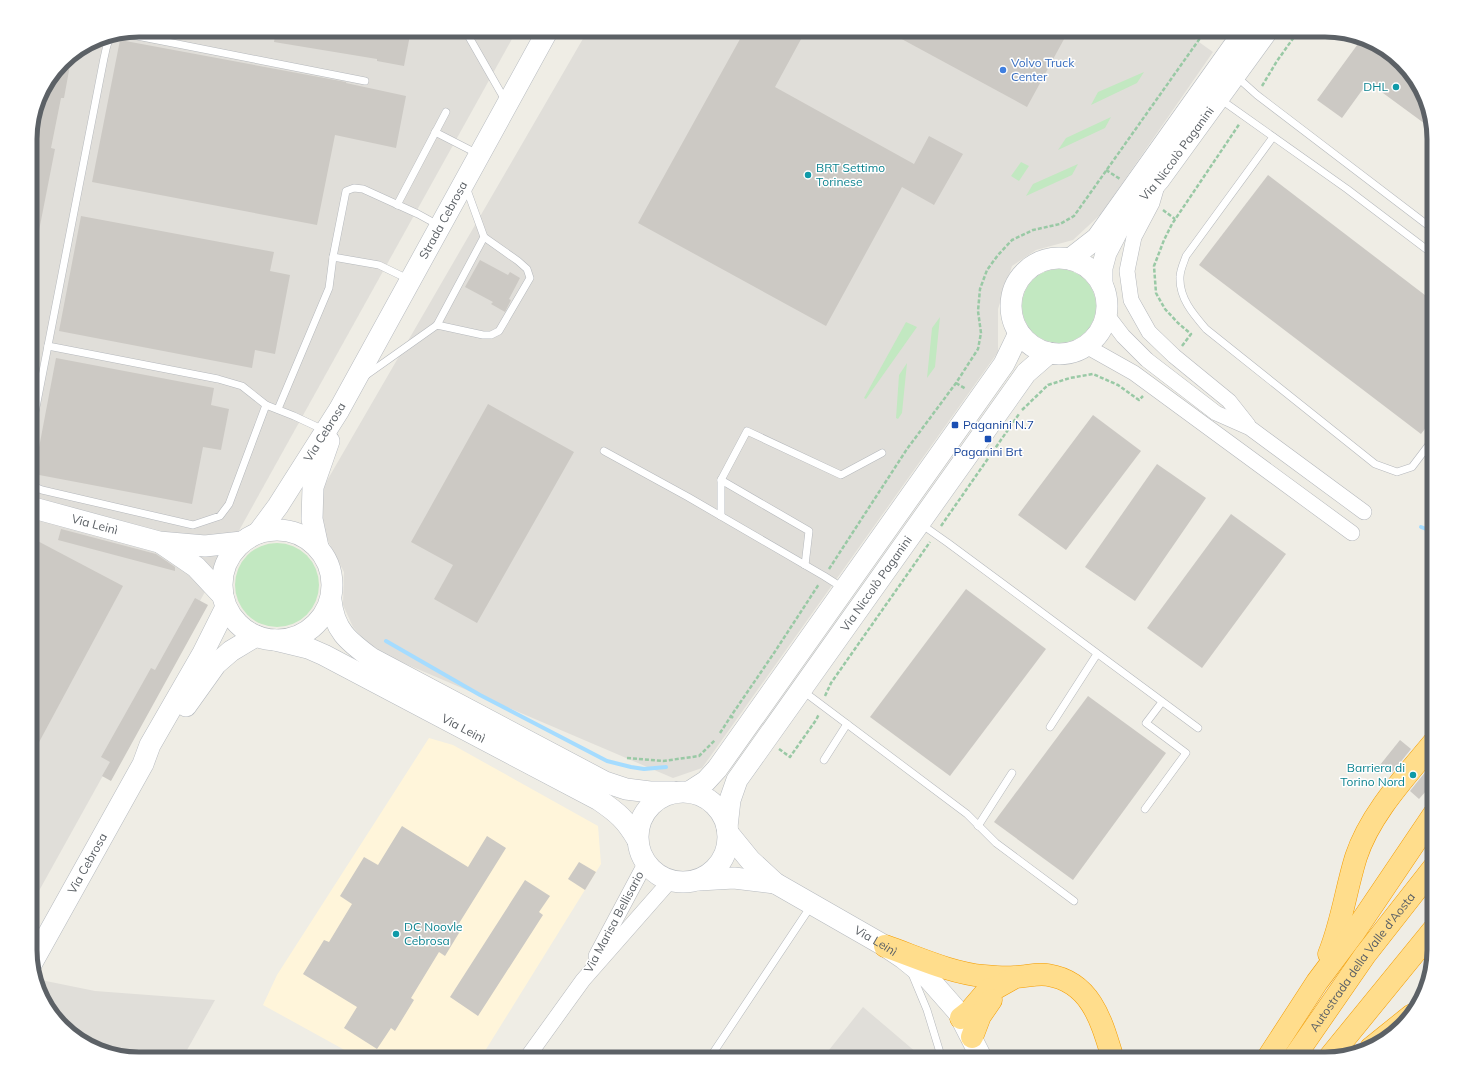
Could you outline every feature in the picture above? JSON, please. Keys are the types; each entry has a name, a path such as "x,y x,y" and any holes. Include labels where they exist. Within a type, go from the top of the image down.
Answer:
{"highway":[{"path":"1317,982 1333,945 1338,929 1356,856 1369,828 1385,802 1427,751"},
{"path":"1272,1052 1317,982 1353,934 1427,824"},
{"path":"1365,955 1427,848"},
{"name":"Autostrada della Valle d'Aosta","path":"1298,1052 1365,955 1427,876"},
{"path":"1333,1052 1427,938"},
{"path":"885,946 960,972 983,976 1015,977 1048,975 1063,979 1075,986 1094,1006 1105,1032 1111,1052"},
{"path":"967,1027 970,1011 988,990 996,988 1015,977"}],"street":[{"name":"Strada Cebrosa","path":"339,410 544,37"},
{"name":"Via Niccolò Paganini","path":"1070,259 1097,238 1240,37"},
{"name":"Via Niccolò Paganini","path":"1102,284 1102,268 1106,253 1118,230 1134,208 1159,180 1263,37"},
{"path":"1159,180 1152,203 1134,237 1127,271 1131,300 1149,332 1174,356 1229,401 1250,428"},
{"path":"1053,258 1070,259 1083,264 1094,273 1102,284 1107,299 1107,315 1096,338 1086,346 1075,352 1062,354 1049,353 1032,346 1019,333 1012,318 1011,302 1015,286 1024,272 1038,263 1053,258"},
{"path":"1107,315 1123,336 1146,360 1216,414 1250,428 1364,512"},
{"name":"Via Niccolò Paganini","path":"682,792 706,780 718,769 739,722 845,589 1004,364 1019,333"},
{"path":"1086,346 1134,373 1352,533"},
{"name":"Via Niccolò Paganini","path":"728,830 730,800 736,780 801,689 927,528 1026,373 1049,353"},
{"name":"Via Cebrosa","path":"250,538 278,506 339,410"},
{"name":"Via Cebrosa","path":"318,547 312,519 313,487 339,410"},
{"name":"Via Leinì","path":"37,509 159,542 205,546 250,538"},
{"path":"274,530 290,531 305,537 318,547 328,563 333,581 331,600 326,613 317,624 294,638 266,638 244,629 234,619 225,601 222,581 225,566 232,553 250,538 274,530"},
{"name":"Via Leinì","path":"159,542 196,567 225,601"},
{"name":"Via Leinì","path":"331,600 332,614 339,628 351,643 371,658 604,782 626,789 650,792 682,792"},
{"name":"Via Cebrosa","path":"37,954 143,764 150,744 203,653 225,601"},
{"name":"Via Cebrosa","path":"143,764 157,748 216,664 231,651 266,638"},
{"name":"Via Leinì","path":"266,638 308,648 324,655 600,800 628,823 638,839"},
{"path":"682,792 704,796 716,805 724,818 728,830 728,847 722,861 712,872 699,880 685,883 670,881 656,874 645,864 639,850 637,835 640,820 648,807 660,797 682,792"},
{"name":"Via Leinì","path":"728,830 750,860 775,883 885,946 903,958 929,979 967,1027 979,1052"},
{"name":"Via Marisa Bellisario","path":"583,980 645,864"},
{"name":"Via Leinì","path":"699,880 734,878 775,883"},
{"name":"Via Marisa Bellisario","path":"531,1052 583,980 670,881"}],"lane":[{"path":"147,37 365,81"},
{"path":"469,37 507,104"},
{"path":"37,402 108,41"},
{"path":"1235,75 1257,95 1427,225"},
{"path":"1218,98 1346,189 1427,250"},
{"path":"397,204 446,112"},
{"path":"436,132 480,154"},
{"path":"1273,137 1186,256 1180,277 1184,300 1206,329 1376,464 1397,472 1412,467 1427,447"},
{"path":"437,325 483,335 491,335 499,331 530,278 528,270 484,237 464,182"},
{"path":"278,409 329,288 346,191 354,188 363,189 397,204 440,226"},
{"path":"353,385 437,325 484,237"},
{"path":"334,257 379,266 411,280"},
{"path":"48,346 224,381 242,386 266,405 326,431"},
{"path":"37,488 194,525 220,516 229,504 266,405"},
{"path":"721,516 721,480 747,431 841,474 882,453"},
{"path":"604,452 721,516 845,589"},
{"path":"721,480 810,531 805,565"},
{"path":"927,528 1198,728"},
{"path":"1050,727 1097,654"},
{"path":"801,689 967,814 996,843 1074,901"},
{"path":"1145,809 1186,753 1146,723 1162,702"},
{"path":"824,760 847,724"},
{"path":"978,826 1012,773"},
{"path":"714,1052 813,904"},
{"path":"903,958 917,985 927,1010 940,1052"}],"path":[{"path":"627,758 663,761 699,756 715,740 739,722 774,653 910,444 956,383 978,349 981,334 978,311 980,289 987,270 1012,240 1033,230 1060,224 1074,216 1201,37"},
{"path":"1257,95 1277,61 1294,37"},
{"path":"1174,356 1191,334 1178,324 1164,309 1156,293 1154,266 1172,224 1244,116"},
{"path":"778,749 790,757 816,720 831,683 927,528 1024,408 1048,385 1070,378 1093,374 1118,385 1139,400 1151,386"}],"shaded area":[{"path":"513,37 37,894 37,132 40,112 47,94 62,72 77,58 94,47 106,42 125,38"},
{"path":"584,37 1192,37 1213,52 1101,214 1073,240 1036,250 1012,266 998,309 998,352 702,768 673,778 373,650 353,627 343,605 344,572 324,533 321,491"},
{"path":"429,738 453,745 598,826 601,864 484,1052 348,1052 263,1005 277,975"},
{"path":"41,980 95,991 215,1000 186,1052 132,1052 106,1047 94,1042 77,1031 58,1012"},
{"path":"863,1007 916,1052 828,1052"}],"green space":[{"path":"1144,72 1137,83 1091,105 1098,92"},
{"path":"1111,117 1105,128 1058,150 1066,138"},
{"path":"1021,162 1029,166 1019,181 1011,176"},
{"path":"1078,164 1072,175 1026,196 1033,184"},
{"path":"1059,269 1080,275 1090,285 1096,306 1090,327 1080,337 1059,343 1038,337 1028,327 1022,306 1028,285 1038,275"},
{"path":"940,317 935,367 927,378 932,328"},
{"path":"906,322 917,327 866,399 864,398"},
{"path":"907,363 902,413 898,419 896,418 899,375"},
{"path":"277,543 293,546 307,555 316,569 319,585 316,601 307,615 293,624 277,627 261,624 247,615 238,601 235,585 238,569 247,555 261,546"}],"building":[{"path":"275,37 410,37 404,66 377,61 377,59 274,42"},
{"name":"BRT Settimo Torinese","path":"741,37 802,37 775,87 914,164 929,136 963,154 934,205 902,187 826,326 638,223"},
{"name":"Volvo Truck Center","path":"898,37 1065,37 1027,107"},
{"path":"120,40 346,82 406,96 396,148 335,135 317,225 92,182"},
{"name":"DHL","path":"1359,42 1387,58 1406,77 1417,94 1422,106 1426,124 1368,82 1342,118 1317,100"},
{"path":"70,64 64,98 61,98 51,148 55,149 37,241 37,132 40,112 47,94 58,77"},
{"path":"1268,175 1427,297 1427,426 1421,434 1199,265"},
{"path":"81,216 274,252 270,271 290,275 275,354 255,350 252,368 59,331"},
{"path":"480,260 508,275 510,272 520,278 509,299 511,300 505,312 491,304 493,302 465,287"},
{"path":"56,358 214,388 211,405 229,409 221,450 203,447 192,504 37,475 37,458"},
{"path":"488,404 574,452 477,623 434,599 453,565 411,542"},
{"path":"1093,415 1141,451 1066,550 1018,515"},
{"path":"1157,464 1206,498 1135,601 1085,567"},
{"path":"1231,514 1286,554 1202,668 1147,628"},
{"path":"61,529 156,554 175,567 175,571 58,540"},
{"path":"37,541 123,586 37,746"},
{"path":"966,589 1046,649 950,776 870,717"},
{"path":"195,598 208,605 111,781 102,776 110,762 101,757 151,668 155,670"},
{"path":"1088,696 1166,753 1073,880 994,822"},
{"path":"1400,740 1411,749 1391,774 1380,765"},
{"path":"1427,770 1427,790 1419,799 1410,791"},
{"name":"DC Noovle Cebrosa","path":"402,826 468,867 487,836 506,848 458,925 462,928 445,956 439,952 411,998 414,1000 395,1031 391,1028 377,1049 344,1028 357,1007 303,974 324,940 329,942 352,904 340,896 364,857 378,865"},
{"path":"579,862 596,872 585,890 568,879"},
{"path":"525,880 550,896 539,912 543,915 478,1016 450,997"}],"waterway":[{"path":"1421,527 1427,529"},
{"path":"386,641 480,695 607,761 644,769 666,767"}],"place":[{"name":"Volvo Truck Center","path":"1003,70"},
{"name":"DHL","path":"1396,87"},
{"name":"BRT Settimo Torinese","path":"808,175"},
{"name":"Paganini N.7","path":"955,425"},
{"name":"Paganini Brt","path":"988,439"},
{"name":"Barriera di Torino Nord","path":"1413,775"},
{"name":"DC Noovle Cebrosa","path":"396,934"}]}
